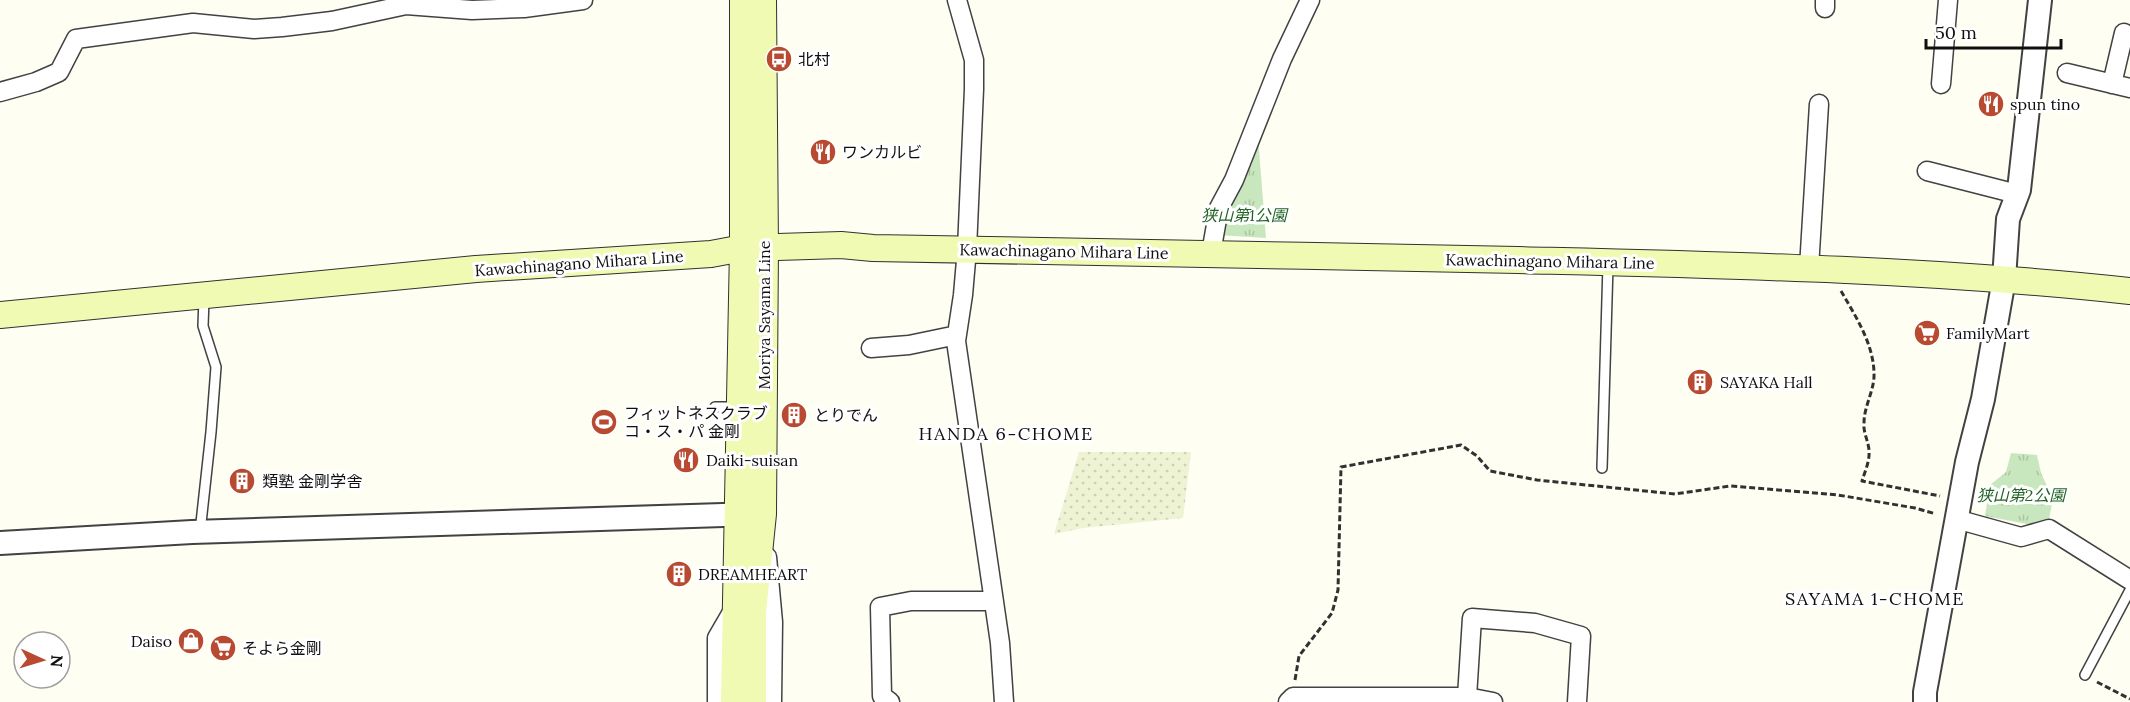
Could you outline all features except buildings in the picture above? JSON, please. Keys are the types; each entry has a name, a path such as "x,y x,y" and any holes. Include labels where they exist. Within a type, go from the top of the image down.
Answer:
{"main road":[{"name":"Moriya Sayama Line","path":"743,0 763,514 753,612 753,702"},
{"name":"Moriya Sayama Line","path":"734,702 737,515 727,407 754,248 763,0"},
{"name":"Kawachinagano Mihara Line","path":"0,315 476,269 700,255 754,248 841,245 873,248 1211,253 1809,268 1944,274 2130,291"}],"street":[{"path":"1,90 36,82 59,72 76,39 192,22 254,28 282,27 332,21 395,4 472,10 524,8 583,0"},
{"path":"957,0 974,60 966,249 956,341 1000,643 1004,702"},
{"path":"1211,253 1219,208 1234,180 1282,59 1310,0"},
{"path":"1941,84 1948,0"},
{"path":"1925,702 1958,510 1983,399 2004,279 2008,219 2017,194 2040,0"},
{"path":"2112,84 2124,33"},
{"path":"2067,74 2130,88"},
{"path":"1809,268 1819,104"},
{"path":"1927,171 2017,194"},
{"path":"871,348 918,344 957,335"},
{"path":"1958,510 2021,537 2049,529 2130,580"},
{"path":"0,543 200,532 763,514 773,622 771,702"},
{"path":"890,702 882,696 880,607 911,601 994,601"},
{"path":"717,702 717,638 736,605"},
{"path":"1467,697 1472,618 1535,623 1581,636 1576,702"},
{"path":"1291,699 1467,697 1493,702"}],"lane":[{"path":"1602,468 1608,262"},
{"path":"200,532 216,367 203,327 204,295"},
{"path":"2085,675 2130,590"}],"path":[{"path":"1841,291 1862,327 1874,377 1865,406 1864,432 1869,448 1869,461 1862,481 1958,510"},
{"path":"1291,699 1299,656 1332,613 1338,590 1341,467 1461,445 1477,456 1490,471 1537,480 1675,494 1730,486 1838,495 1915,508 1958,510"},
{"path":"2085,675 2130,699"}],"green space":[{"name":"狭山第1公園","path":"1258,137 1266,238 1217,235"},
{"path":"1079,452 1191,452 1183,518 1083,528 1054,534"},
{"name":"狭山第2公園","path":"2011,453 2037,455 2041,473 2053,499 2049,519 2032,525 1985,516 1990,485 2006,472"}],"place":[{"name":"北村","path":"779,59"},
{"name":"spun tino","path":"1991,104"},
{"name":"ワンカルビ","path":"823,152"},
{"name":"FamilyMart","path":"1927,333"},
{"name":"SAYAKA Hall","path":"1700,382"},
{"name":"とりでん","path":"794,415"},
{"name":"フィットネスクラブ コ・ス・パ 金剛","path":"604,422"},
{"name":"Daiki-suisan","path":"686,460"},
{"name":"類塾 金剛学舎","path":"242,481"},
{"name":"DREAMHEART","path":"679,574"},
{"name":"Daiso","path":"191,641"},
{"name":"そよら金剛","path":"223,648"}],"district":[{"name":"HANDA 6-CHOME","path":"1006,434"},
{"name":"SAYAMA 1-CHOME","path":"1875,599"}]}
